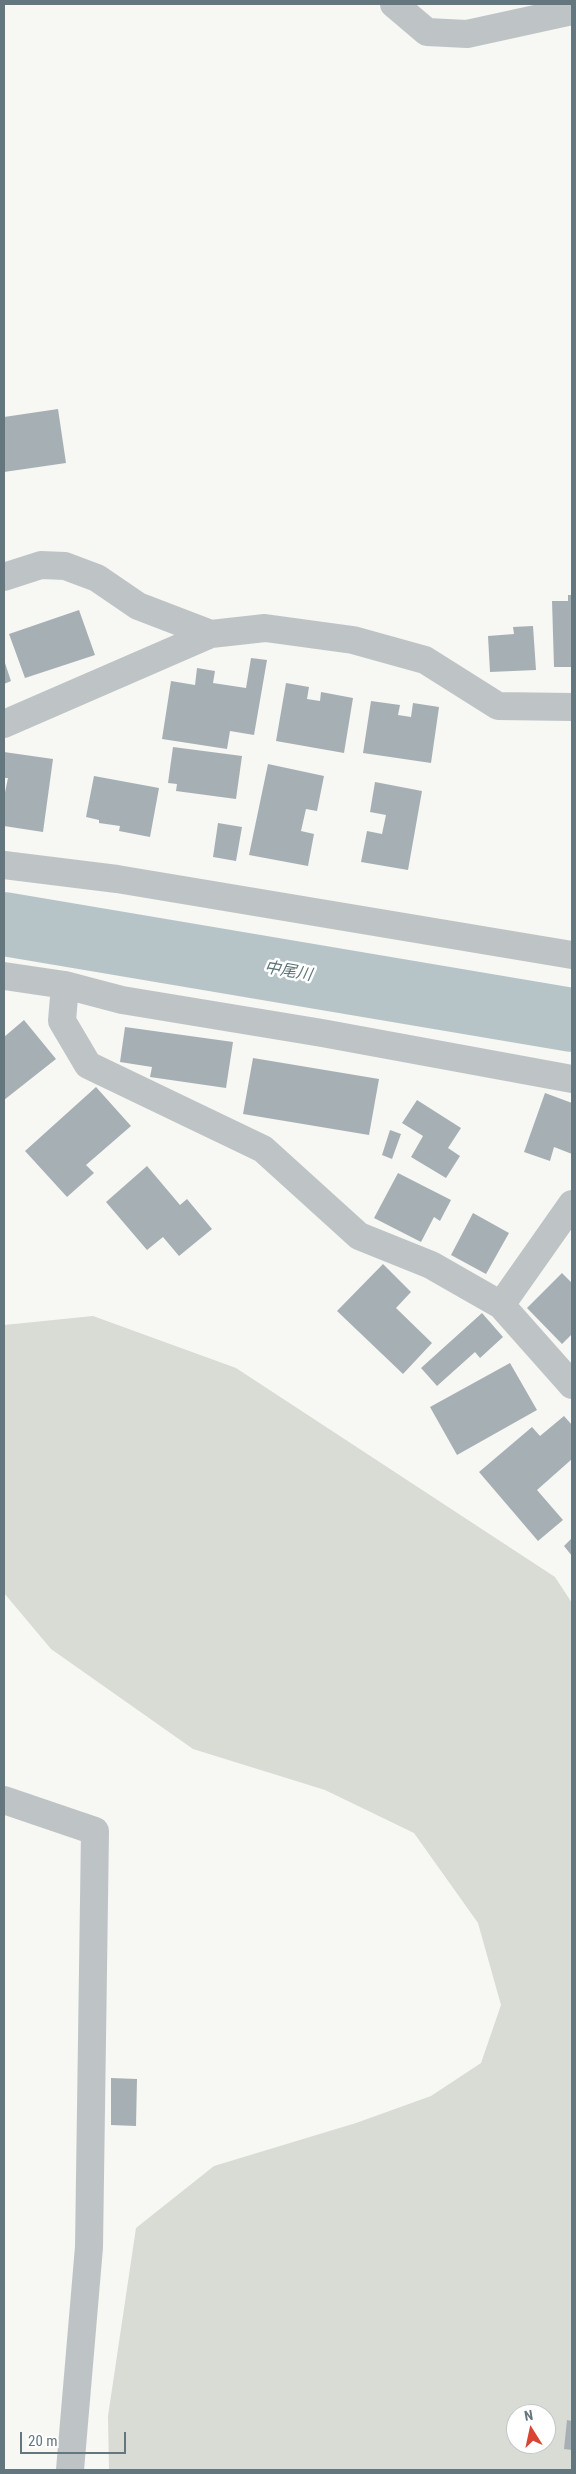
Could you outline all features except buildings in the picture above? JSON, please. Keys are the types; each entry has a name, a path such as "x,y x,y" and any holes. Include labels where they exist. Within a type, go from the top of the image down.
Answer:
{"street":[{"path":"394,4 427,32 468,34 572,11"},
{"path":"4,577 41,565 65,566 97,578 138,606 211,634"},
{"path":"4,724 211,634 265,628 353,640 425,660 498,706 572,707"},
{"path":"4,865 117,879 572,955"},
{"path":"4,976 65,985 122,1000 322,1033 572,1079"},
{"path":"65,985 62,1021 88,1065 263,1148 359,1236 432,1265 501,1305 572,1385"},
{"path":"501,1305 572,1204"},
{"path":"4,1800 94,1831 89,2247 70,2470"}],"shaded area":[{"path":"93,1316 236,1368 555,1577 572,1603 572,2470 109,2470 108,2416 136,2228 214,2166 356,2123 431,2096 481,2063 501,2005 478,1923 414,1833 325,1790 193,1749 51,1649 4,1593 4,1325"}],"waterway":[{"name":"中尾川","path":"4,924 572,1020"}]}
